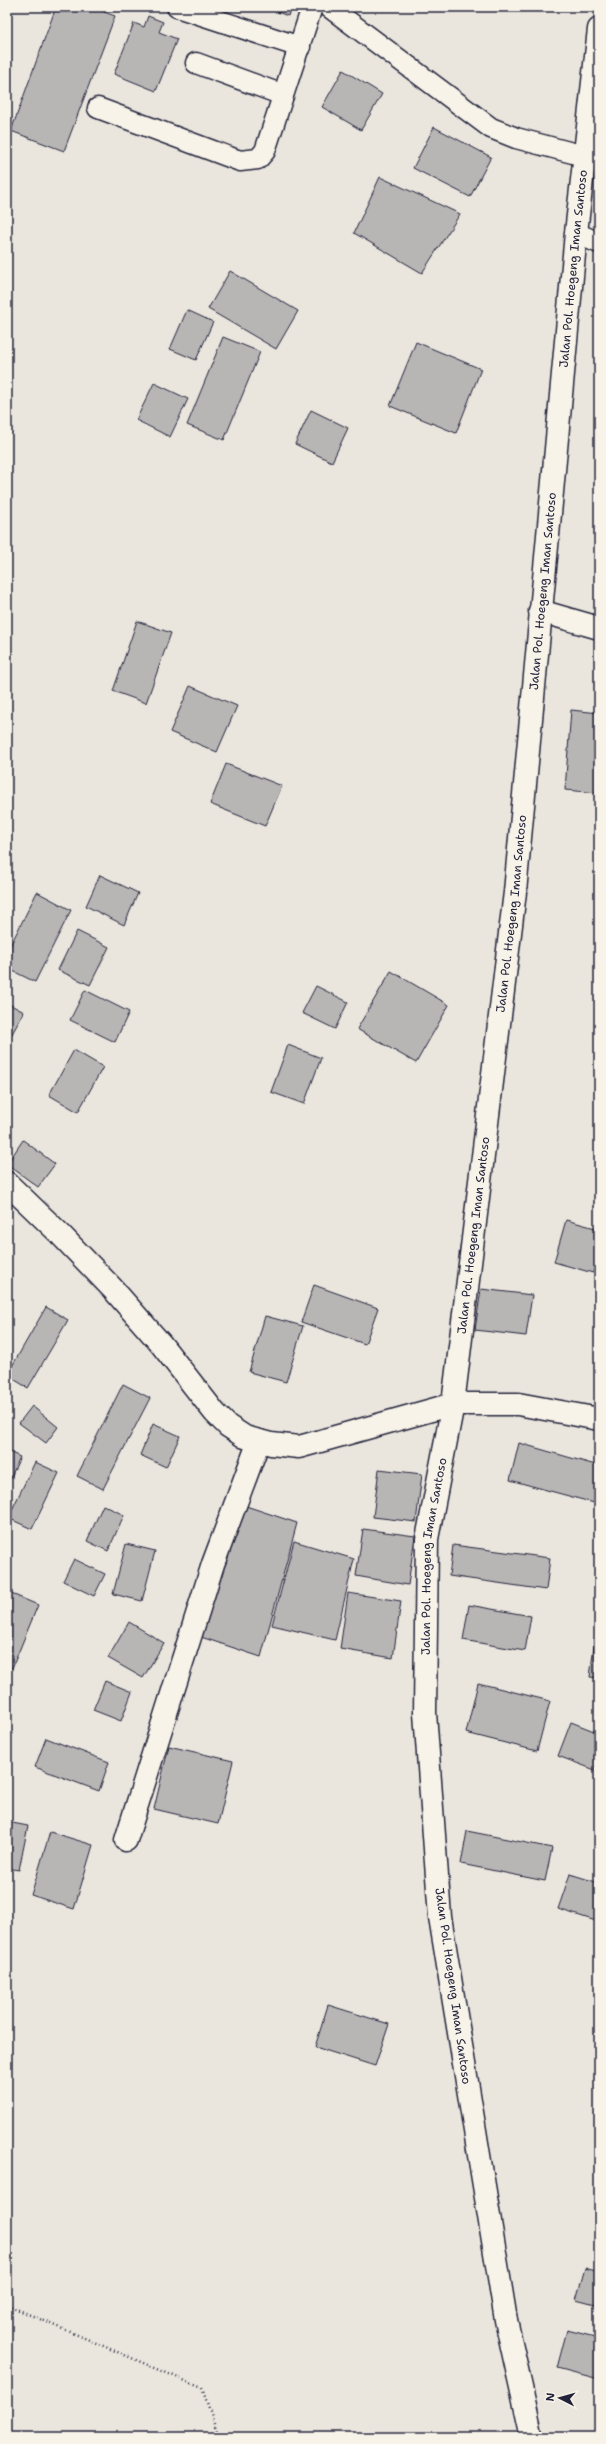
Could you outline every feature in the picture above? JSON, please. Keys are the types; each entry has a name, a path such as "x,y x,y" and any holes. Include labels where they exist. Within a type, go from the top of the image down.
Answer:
{"street":[{"name":"Jalan Pol. Hoegeng Iman Santoso","path":"532,2437 506,2320 440,1917 425,1713 427,1539 453,1404 514,892 576,233 584,156 596,87 599,28"},
{"path":"540,611 599,628"},
{"path":"7,1183 60,1234 112,1288 161,1344 215,1413 228,1426 245,1437 259,1441 299,1446 453,1404 518,1404 599,1419"},
{"path":"126,1840 212,1564 259,1441"}],"lane":[{"path":"177,7 300,47"},
{"path":"98,108 240,161 258,159 265,151 312,7"},
{"path":"329,7 491,128 516,138 584,156"},
{"path":"196,63 283,94"},
{"path":"576,233 599,243"}],"path":[{"path":"7,2305 202,2388 219,2437"}],"building":[{"path":"56,7 91,7 115,16 64,151 11,131"},
{"path":"264,7 291,7 288,16"},
{"path":"148,16 163,22 159,32 177,39 156,91 114,74 134,23 144,27"},
{"path":"343,70 382,94 361,130 322,107"},
{"path":"434,127 491,157 470,197 413,168"},
{"path":"380,177 460,214 422,273 354,233"},
{"path":"230,271 298,311 276,349 208,309"},
{"path":"187,310 213,322 196,360 170,349"},
{"path":"223,337 260,352 224,440 187,425"},
{"path":"416,342 481,369 456,433 390,406"},
{"path":"154,383 188,399 170,437 136,420"},
{"path":"311,410 348,428 332,462 295,444"},
{"path":"137,621 171,633 146,703 113,691"},
{"path":"190,686 237,706 217,752 170,732"},
{"path":"571,710 599,713 599,793 565,790"},
{"path":"226,764 282,786 265,826 210,804"},
{"path":"100,875 138,893 124,925 86,906"},
{"path":"37,892 71,910 35,982 7,968 7,952"},
{"path":"77,931 109,947 90,985 58,970"},
{"path":"391,971 449,1005 416,1063 357,1029"},
{"path":"316,986 348,1002 335,1029 302,1013"},
{"path":"85,990 129,1012 115,1042 70,1020"},
{"path":"7,1003 24,1012 7,1043"},
{"path":"288,1045 321,1058 304,1104 271,1092"},
{"path":"74,1050 103,1067 78,1112 49,1095"},
{"path":"23,1140 55,1164 38,1187 7,1164"},
{"path":"566,1220 599,1229 599,1251 593,1273 554,1262"},
{"path":"314,1285 378,1308 365,1344 301,1322"},
{"path":"481,1289 532,1295 526,1336 475,1330"},
{"path":"46,1307 68,1320 28,1388 7,1375"},
{"path":"265,1316 303,1326 286,1382 249,1372"},
{"path":"123,1384 150,1398 103,1489 77,1476"},
{"path":"32,1406 58,1427 46,1443 19,1423"},
{"path":"153,1424 180,1436 166,1467 140,1455"},
{"path":"519,1443 599,1466 598,1504 510,1480"},
{"path":"7,1451 20,1457 7,1486"},
{"path":"35,1462 59,1473 32,1529 8,1518"},
{"path":"379,1469 422,1474 416,1522 373,1517"},
{"path":"240,1504 297,1523 261,1657 201,1637"},
{"path":"103,1505 124,1515 108,1551 87,1541"},
{"path":"363,1529 415,1536 408,1585 356,1576"},
{"path":"294,1541 354,1559 335,1640 272,1625"},
{"path":"126,1544 155,1551 142,1601 113,1594"},
{"path":"453,1545 550,1558 546,1590 449,1576"},
{"path":"74,1559 105,1574 94,1596 63,1581"},
{"path":"7,1592 38,1605 12,1668 7,1666"},
{"path":"348,1593 401,1601 393,1658 340,1649"},
{"path":"469,1605 531,1616 525,1651 463,1640"},
{"path":"129,1622 164,1643 143,1678 108,1658"},
{"path":"595,1638 599,1639 599,1678 590,1677"},
{"path":"105,1681 132,1692 121,1721 93,1710"},
{"path":"478,1683 550,1701 537,1751 466,1733"},
{"path":"571,1722 599,1733 599,1761 595,1770 558,1756"},
{"path":"46,1738 109,1762 99,1791 35,1767"},
{"path":"169,1746 233,1761 218,1824 154,1809"},
{"path":"7,1822 28,1826 19,1870 7,1868"},
{"path":"467,1831 552,1848 545,1881 461,1864"},
{"path":"50,1832 93,1845 74,1909 31,1895"},
{"path":"570,1874 599,1883 599,1922 558,1909"},
{"path":"328,2005 389,2024 375,2066 315,2047"},
{"path":"585,2268 599,2272 599,2306 576,2300"},
{"path":"567,2330 599,2338 599,2379 557,2368"}]}
